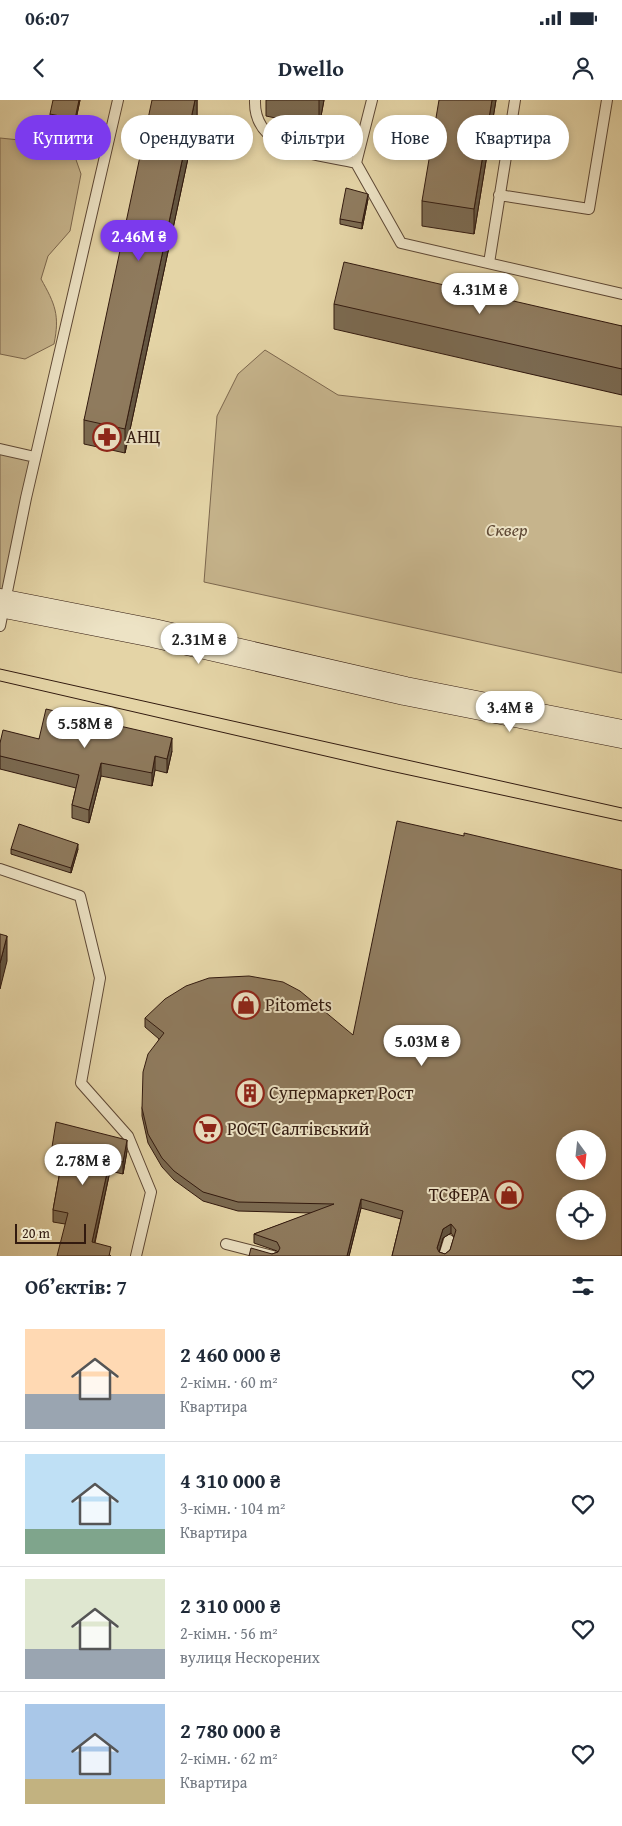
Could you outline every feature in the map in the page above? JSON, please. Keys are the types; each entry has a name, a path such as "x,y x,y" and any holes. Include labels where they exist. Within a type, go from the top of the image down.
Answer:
{"main road":[{"path":"1,611 153,633 405,691 622,734"}],"lane":[{"path":"1,611 118,100"},
{"path":"256,100 257,116 262,129 271,139 283,146 356,163"},
{"path":"372,100 356,163 401,243 622,294"},
{"path":"489,262 498,195 515,100"},
{"path":"498,195 588,210 607,100"},
{"path":"0,449 35,457"},
{"path":"0,869 80,896 100,978 81,1083 128,1136 151,1192 136,1256"},
{"path":"444,1256 449,1240"},
{"path":"226,1244 272,1256"}],"green space":[{"path":"0,138 15,140 15,160 76,160 81,174 70,231 48,256 41,279 55,310 56,334 54,344 25,359 0,354"},
{"name":"Сквер","path":"265,350 338,395 622,427 622,673 204,582 217,416 238,374"},
{"path":"0,449 35,457 0,603"}],"building":[{"path":"53,100 79,100 76,115 50,114"},
{"path":"152,100 195,100 192,115 149,115"},
{"path":"439,100 492,100 490,115 457,115 457,160 482,160 474,209 422,201 429,160 447,160 447,115 436,115"},
{"path":"139,160 182,160 125,429 84,420"},
{"path":"346,188 368,194 362,223 340,219"},
{"path":"344,262 622,326 622,369 334,304"},
{"path":"46,709 172,738 167,759 155,756 152,773 101,763 89,810 72,805 79,775 0,756 3,730 39,739"},
{"path":"397,821 464,836 464,833 622,870 622,1256 392,1256 403,1211 361,1199 347,1256 249,1256 251,1248 272,1254 278,1252 280,1248 277,1242 254,1234 334,1204 238,1202 203,1192 174,1171 162,1158 148,1134 142,1108 143,1072 148,1054 164,1033 145,1018 165,999 186,986 209,978 249,976 283,982 300,991 353,1035","holes":["451,1224 456,1230 450,1250 445,1254 439,1252 437,1248 443,1229"]},
{"path":"19,824 78,844 71,868 11,849"},
{"path":"0,934 7,936 0,963"},
{"path":"56,1122 127,1140 123,1162 110,1159 92,1242 111,1247 109,1256 57,1256 68,1213 53,1210 64,1149 52,1147"}],"tram line":[{"path":"0,669 622,808"},
{"path":"0,681 386,770 622,821"}],"place":[{"name":"АНЦ","path":"107,437"},
{"name":"Pitomets","path":"246,1005"},
{"name":"Супермаркет Рост","path":"250,1093"},
{"name":"РОСТ Салтівський","path":"208,1129"},
{"name":"ТСФЕРА","path":"509,1195"}]}
